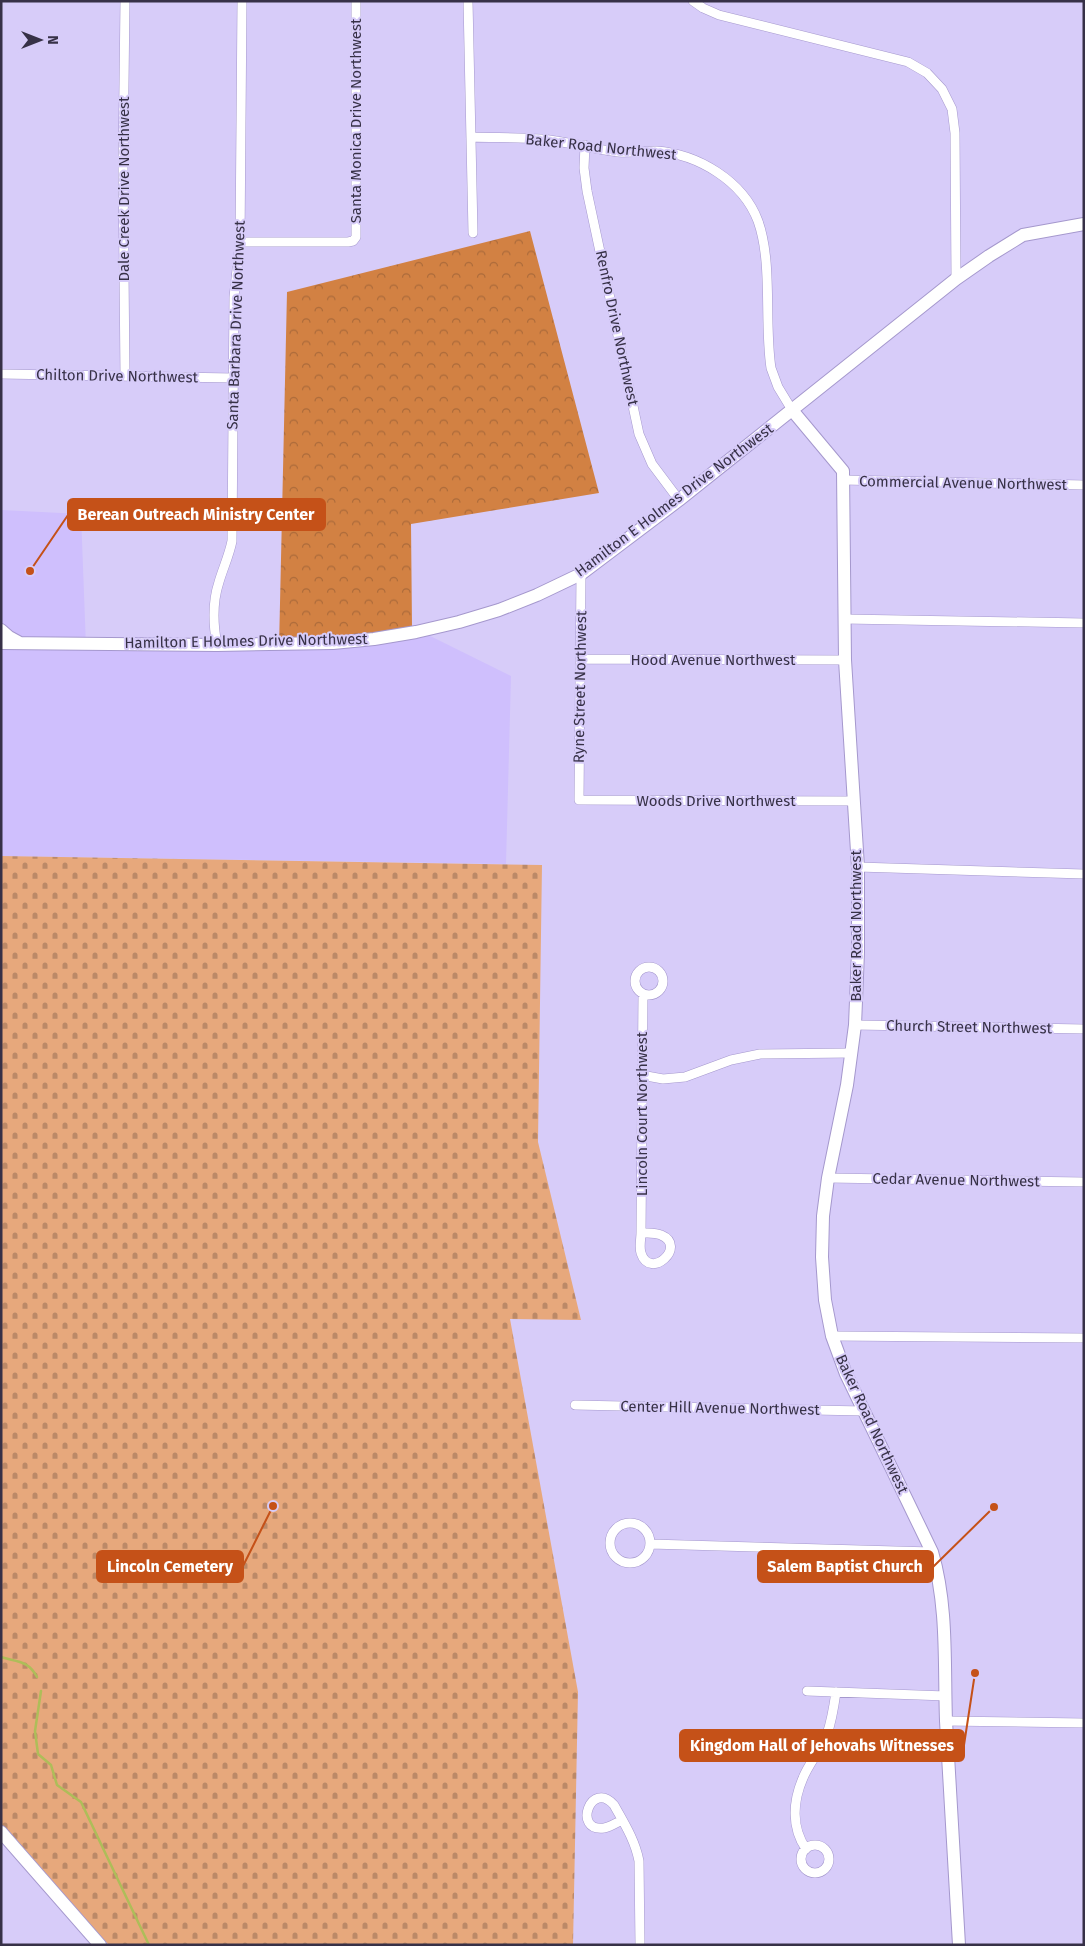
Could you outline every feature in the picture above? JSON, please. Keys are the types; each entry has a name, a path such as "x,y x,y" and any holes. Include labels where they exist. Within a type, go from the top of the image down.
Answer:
{"street":[{"name":"Dale Creek Drive Northwest","path":"125,1 123,166 125,376"},
{"name":"Santa Barbara Drive Northwest","path":"217,645 213,623 214,601 232,541 234,297 240,242 242,1"},
{"name":"Santa Monica Drive Northwest","path":"240,242 348,242 353,241 356,237 356,1"},
{"path":"468,1 473,233"},
{"path":"693,1 719,15 908,62 927,73 937,83 952,109 956,133 956,279"},
{"name":"Baker Road Northwest","path":"471,137 539,139 619,152 658,152 686,157 718,173 744,197 757,220 765,245 769,354 771,368 778,387 792,410 843,471 845,660 858,868 858,952 855,1025 847,1085 828,1178 823,1216 822,1257 825,1300 832,1336 846,1374 932,1552 938,1572 942,1598 946,1721 959,1945"},
{"name":"Renfro Drive Northwest","path":"585,145 584,168 587,191 639,434 652,464 679,500"},
{"name":"Hamilton E Holmes Drive Northwest","path":"1,643 217,645 333,643 416,632 499,610 581,574 679,500 956,279 989,256 1023,235 1084,224"},
{"name":"Chilton Drive Northwest","path":"1,374 233,378"},
{"name":"Commercial Avenue Northwest","path":"843,480 1084,485"},
{"name":"Ryne Street Northwest","path":"579,800 581,574"},
{"path":"844,619 1084,623"},
{"path":"1,630 8,637 20,643"},
{"path":"1,655 20,643"},
{"name":"Hood Avenue Northwest","path":"581,659 845,660"},
{"name":"Woods Drive Northwest","path":"579,800 854,801"},
{"path":"858,868 1084,874"},
{"name":"Lincoln Court Northwest","path":"641,1233 643,995"},
{"name":"Church Street Northwest","path":"855,1025 1084,1029"},
{"path":"641,1075 663,1079 685,1077 731,1060 760,1054 851,1052"},
{"name":"Cedar Avenue Northwest","path":"828,1178 1084,1182"},
{"path":"832,1336 1084,1338"},
{"name":"Center Hill Avenue Northwest","path":"575,1405 864,1412"},
{"path":"630,1523 642,1527 649,1538 650,1544 645,1557 634,1563 627,1563 615,1557 612,1551 611,1538 618,1527 630,1523"},
{"path":"650,1544 932,1552"},
{"path":"807,1691 946,1696"},
{"path":"806,1849 800,1840 796,1828 796,1797 803,1777 827,1733 833,1713 836,1692"},
{"path":"946,1721 1084,1723"},
{"path":"622,1820 636,1848 639,1861 640,1945"},
{"path":"1,1832 100,1945"}],"shaded area":[{"path":"1,510 81,514 86,647 279,648 412,627 511,676 506,864 1,856"}],"green space":[{"path":"530,231 599,493 411,524 412,627 279,648 287,292"},
{"path":"1,856 542,865 538,1142 581,1320 510,1319 578,1692 573,1945 109,1945 1,1833"}],"waterway":[{"path":"1,1657 30,1667 37,1677"},
{"path":"41,1691 35,1731 38,1754 51,1765 57,1785 81,1802 149,1945"}],"place":[{"name":"Berean Outreach Ministry Center","path":"30,571"},
{"name":"Lincoln Cemetery","path":"273,1506"},
{"name":"Salem Baptist Church","path":"994,1507"},
{"name":"Kingdom Hall of Jehovahs Witnesses","path":"975,1673"}]}
